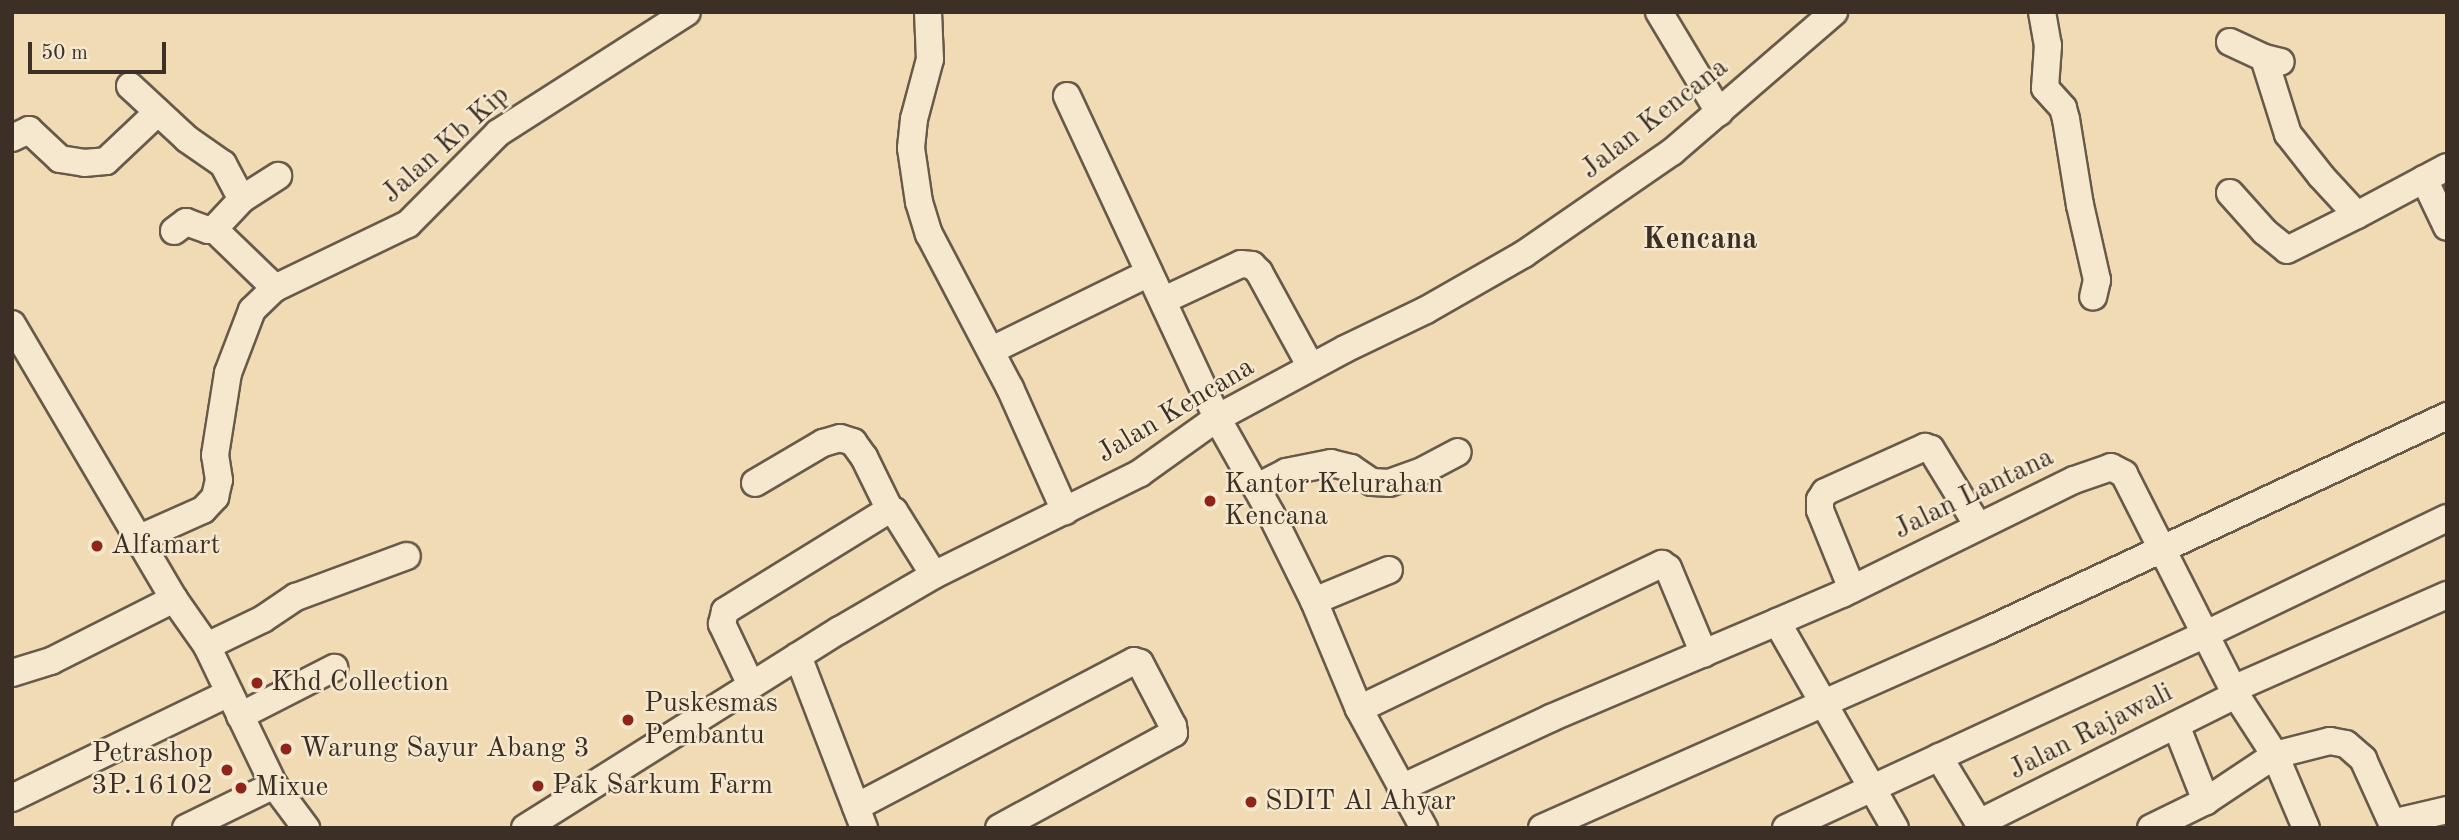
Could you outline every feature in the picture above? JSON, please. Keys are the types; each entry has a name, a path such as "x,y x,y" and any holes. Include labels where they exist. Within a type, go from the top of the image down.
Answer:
{"street":[{"name":"Jalan Kb Kip","path":"275,288 408,224 498,133 687,12"},
{"path":"928,12 930,59 914,119 911,148 914,174 929,234 992,350 1065,512"},
{"path":"1659,12 1719,112"},
{"name":"Jalan Kencana","path":"525,828 797,656 934,575 1140,473 1217,418 1426,310 1524,254 1650,168 1834,12"},
{"path":"2042,12 2048,45 2045,88 2063,108 2066,119 2080,205 2097,280 2093,297"},
{"path":"2230,42 2274,60 2288,134 2321,176 2357,215"},
{"path":"130,86 187,139 223,164 242,199"},
{"path":"1067,96 1217,418 1257,487 1314,601 1359,709 1401,788 1414,825"},
{"path":"12,138 29,130 60,159 84,163 106,161 158,112"},
{"path":"2231,193 2265,232 2287,250 2435,173 2447,227"},
{"path":"214,229 242,199 278,176"},
{"path":"140,538 203,510 215,497 219,480 215,455 217,436 233,354 252,310 275,288 214,229 186,222 174,231"},
{"path":"1164,300 1241,264 1252,265 1259,272 1311,368"},
{"path":"992,350 1149,273"},
{"path":"12,324 22,361 140,538 174,599 207,646 274,785 306,828"},
{"path":"1542,828 1821,702 1989,630 2447,416"},
{"path":"755,483 822,443 840,438 853,442 864,457 890,510 897,515 934,575"},
{"path":"1852,589 1820,510 1820,500 1825,492 1925,447 1931,449 1978,526"},
{"path":"1257,487 1286,472 1331,463 1351,468 1372,482 1390,483 1458,452"},
{"name":"Jalan Lantana","path":"1401,788 1551,718 1852,589 2074,480 2111,467 2124,474 2235,692 2275,755 2306,828"},
{"path":"751,685 722,624 725,611 890,510"},
{"path":"1793,826 2206,634 2447,518"},
{"path":"207,646 263,619 296,597 407,556"},
{"path":"1359,709 1662,564 1668,568 1704,654"},
{"path":"1314,601 1389,570"},
{"name":"Jalan Rajawali","path":"1980,825 2235,692 2447,595"},
{"path":"12,673 51,661 174,599"},
{"path":"1777,622 1895,828"},
{"path":"797,656 860,817 1134,661 1140,663 1173,726 1174,733 999,828"},
{"path":"13,805 234,704 334,668"},
{"path":"2176,725 2206,801"},
{"path":"2151,828 2206,801 2275,755 2330,741 2346,744 2367,765 2393,825 2447,810"},
{"path":"1939,757 1980,825"},
{"path":"186,828 274,785"}],"place":[{"name":"Kantor Kelurahan Kencana","path":"1210,501"},
{"name":"Alfamart","path":"97,546"},
{"name":"Khd Collection","path":"257,683"},
{"name":"Puskesmas Pembantu","path":"628,720"},
{"name":"Warung Sayur Abang 3","path":"286,749"},
{"name":"Petrashop 3P.16102","path":"227,770"},
{"name":"Pak Sarkum Farm","path":"538,786"},
{"name":"Mixue","path":"241,788"},
{"name":"SDIT Al Ahyar","path":"1251,802"}],"district":[{"name":"Kencana","path":"1700,240"}]}
